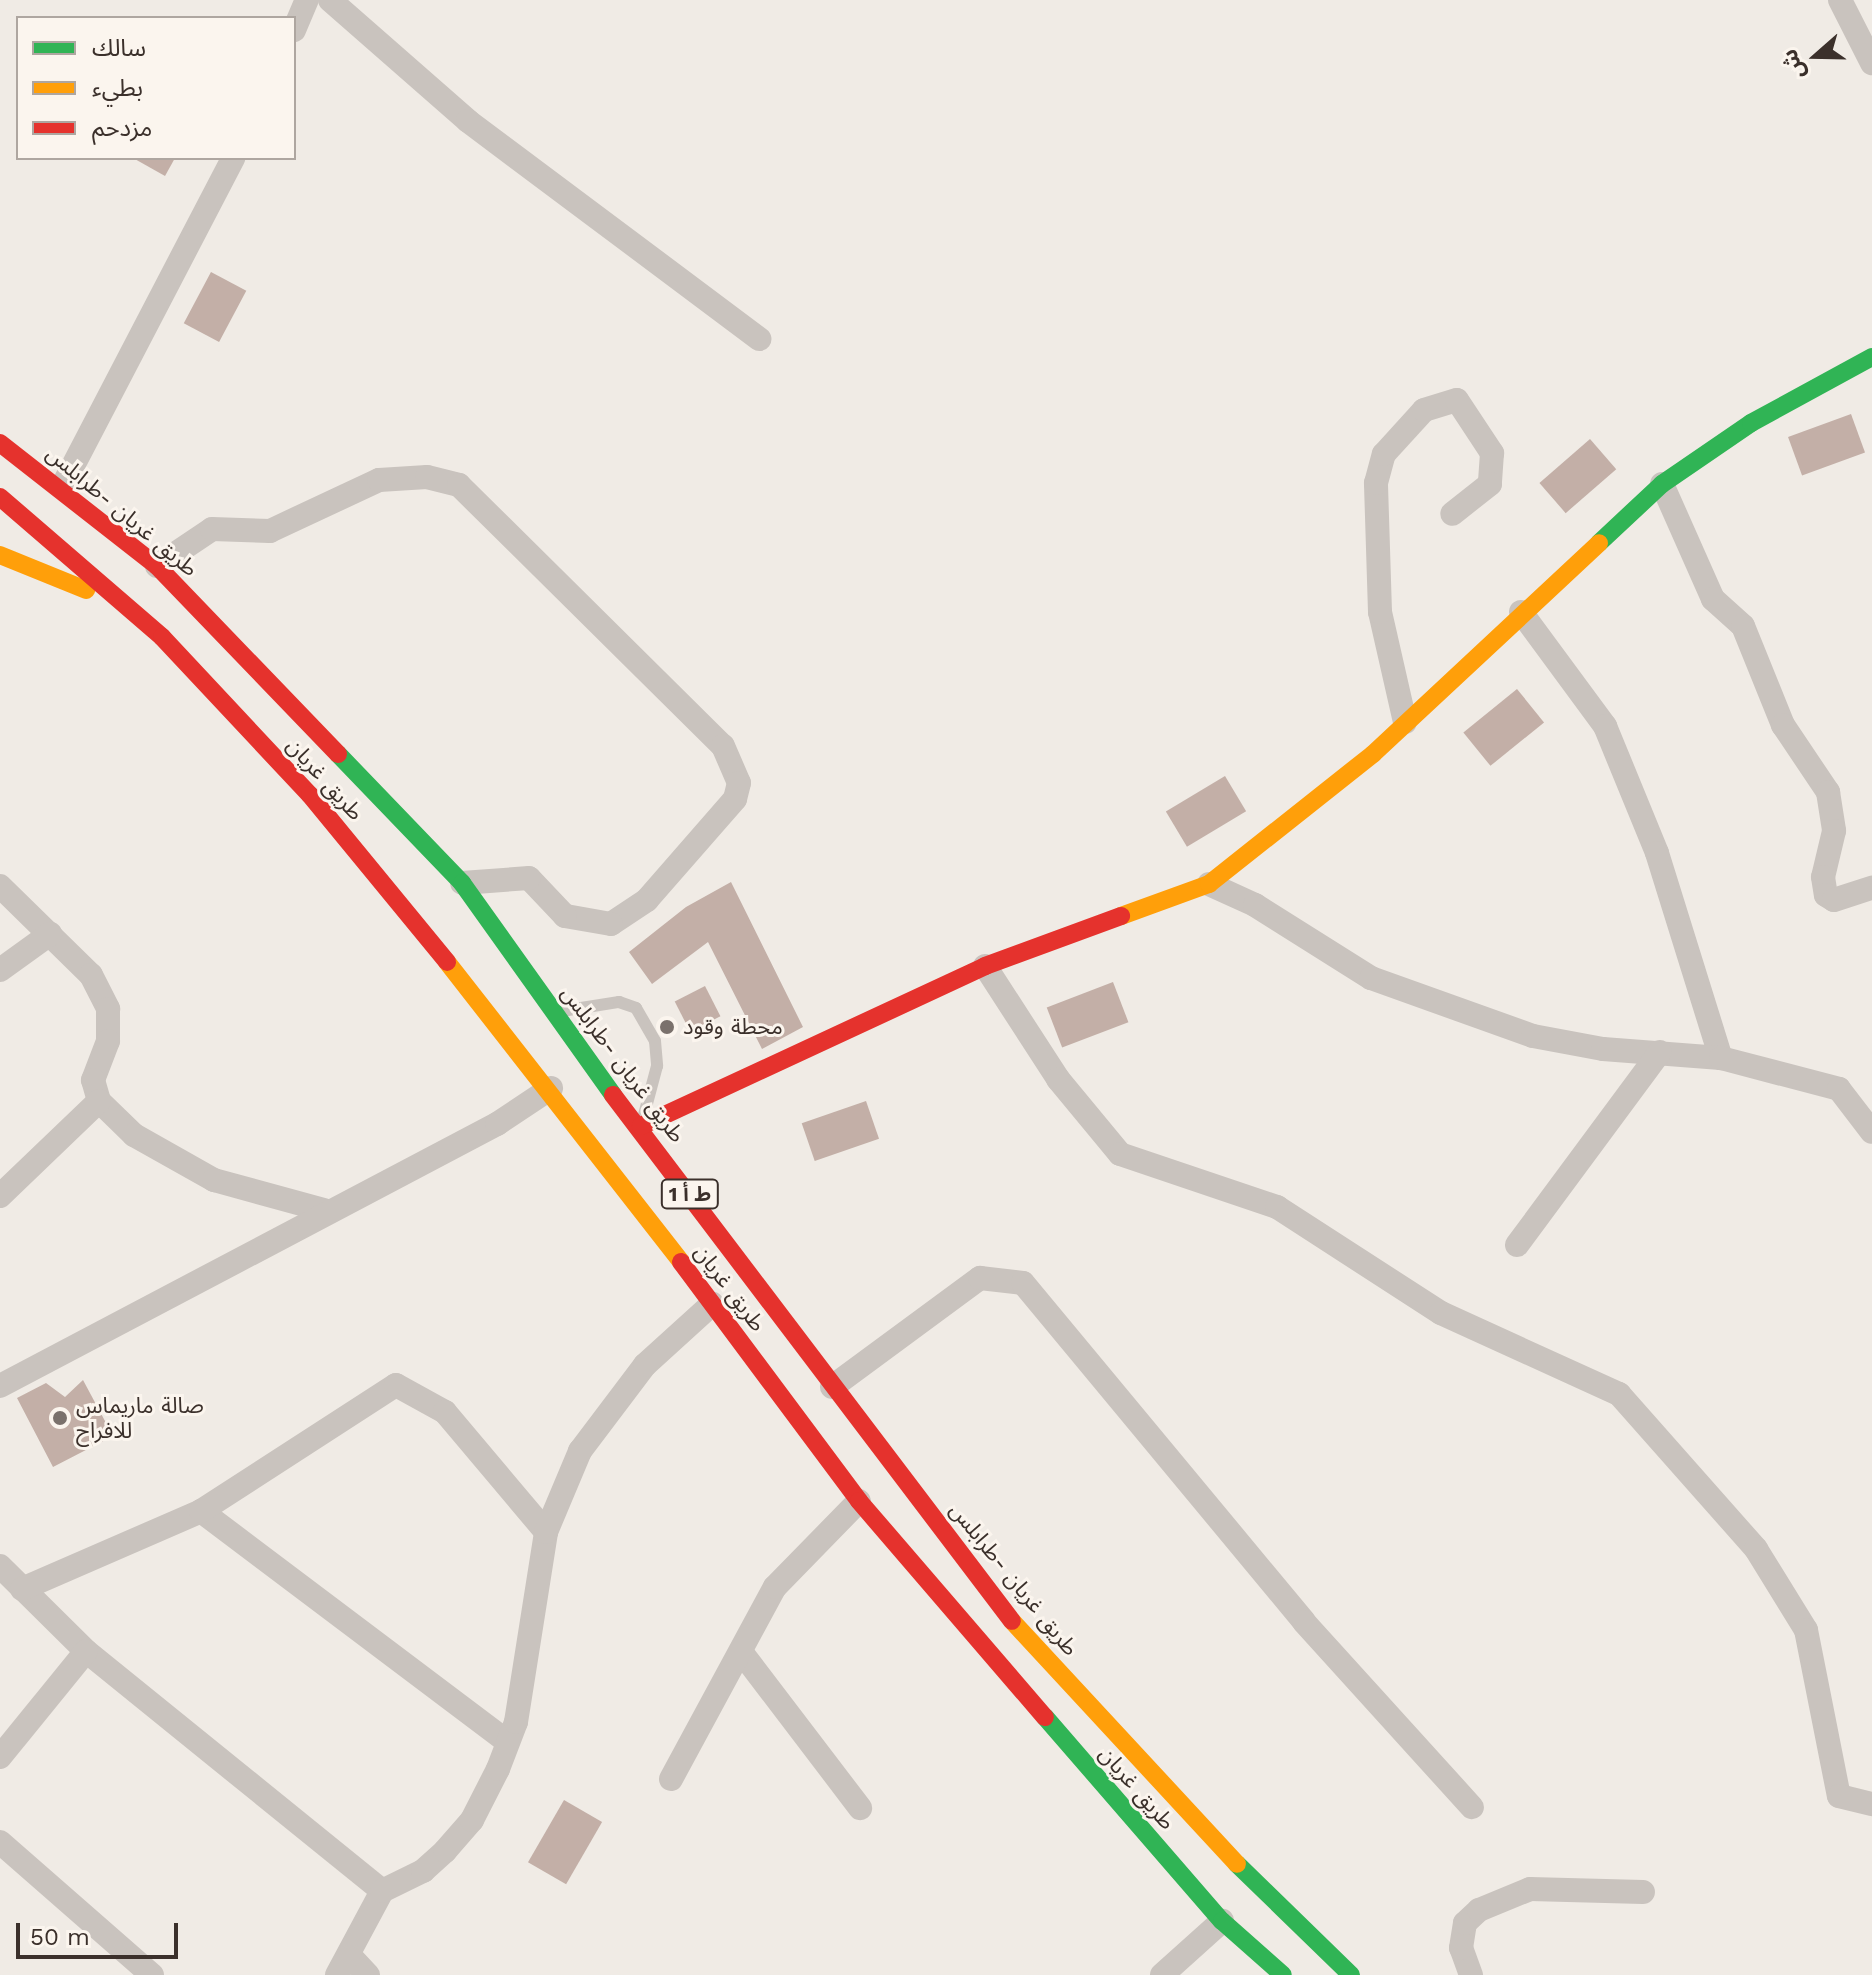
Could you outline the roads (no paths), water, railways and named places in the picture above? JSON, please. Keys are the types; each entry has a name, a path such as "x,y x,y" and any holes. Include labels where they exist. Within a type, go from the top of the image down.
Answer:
{"main road":[{"path":"641,1126 985,966 1209,884 1310,810 1662,484 1751,423 1872,357"},
{"name":"طريق غريان -طرابلس","path":"0,443 62,487 157,566 462,883 551,1012 641,1126 832,1387 1015,1625 1222,1850 1351,1975"},
{"name":"طريق غريان","path":"0,497 162,637 310,795 551,1088 859,1501 1222,1921 1283,1975"},
{"path":"0,555 69,580 162,637"}],"street":[{"path":"296,25 307,0"},
{"path":"330,0 468,121 759,339"},
{"path":"1840,0 1872,63"},
{"path":"62,487 232,160"},
{"path":"1405,722 1380,612 1376,483 1384,454 1424,410 1457,400 1492,453 1490,484 1452,514"},
{"path":"157,566 212,529 270,531 379,480 427,477 459,485 702,721 723,746 739,783 735,799 647,900 611,924 565,916 529,878 462,883"},
{"path":"1662,484 1713,599 1743,626 1783,725 1828,792 1834,831 1823,877 1826,895 1834,900 1872,888"},
{"path":"1521,612 1605,726 1657,853 1721,1058"},
{"path":"1209,884 1255,905 1371,978 1533,1036 1721,1058 1839,1089 1872,1132"},
{"path":"0,886 91,975 108,1009 108,1041 93,1080 99,1101 134,1135 214,1180 324,1210"},
{"path":"0,970 50,934"},
{"path":"985,966 1058,1079 1120,1154 1277,1207 1441,1313 1619,1394 1756,1549 1806,1630 1829,1769 1839,1796 1872,1804"},
{"path":"1517,1245 1660,1052"},
{"path":"0,1386 324,1210 497,1124 551,1088"},
{"path":"0,1196 99,1101"},
{"path":"832,1387 980,1278 1023,1283 1304,1622 1472,1807"},
{"path":"368,1975 344,1966 382,1891 423,1871 472,1820 507,1742 522,1686 546,1532 580,1451 606,1411 712,1304"},
{"path":"22,1589 201,1511 396,1385 445,1412 546,1532"},
{"path":"671,1779 742,1653 775,1587 859,1501"},
{"path":"201,1511 507,1742"},
{"path":"0,1566 86,1651 382,1891"},
{"path":"0,1757 86,1651"},
{"path":"742,1653 860,1808"},
{"path":"0,1842 152,1975"},
{"path":"1471,1975 1461,1948 1465,1923 1479,1910 1530,1889 1643,1892"},
{"path":"1162,1975 1222,1921"}],"lane":[{"path":"551,1012 619,1002 636,1008 655,1041 657,1066 641,1126"}],"place":[{"name":"محطة وقود","path":"667,1027"},
{"name":"صالة ماريماس للافراح","path":"60,1418"}]}
